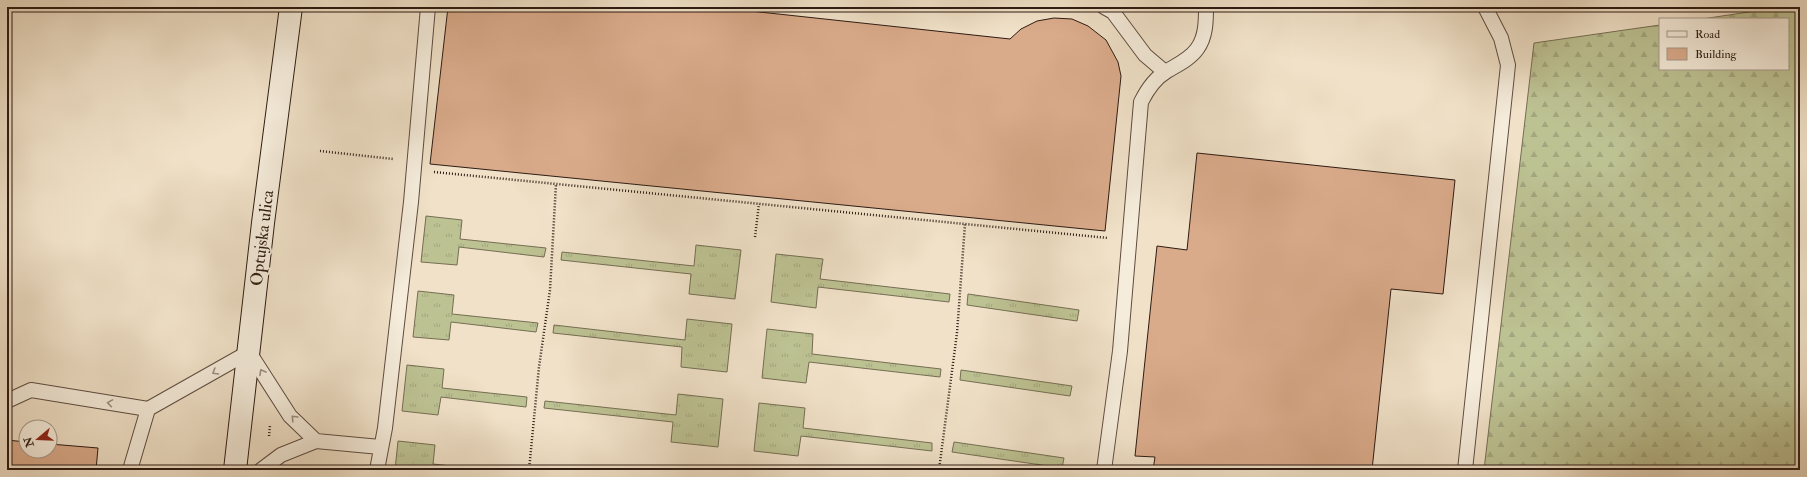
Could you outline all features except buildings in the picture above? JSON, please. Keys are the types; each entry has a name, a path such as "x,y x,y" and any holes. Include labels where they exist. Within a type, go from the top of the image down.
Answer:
{"main road":[{"name":"Optujska ulica","path":"236,470 291,7"}],"lane":[{"path":"377,470 385,428 415,161 428,7"},
{"path":"1104,7 1113,12 1145,55 1165,72"},
{"path":"1104,470 1120,351 1141,102 1148,88 1165,72 1180,64 1197,49 1206,27 1206,7"},
{"path":"1465,470 1508,65 1501,38 1485,7"},
{"path":"7,401 30,390 148,409 249,352 290,416 316,440"},
{"path":"130,470 148,409"},
{"path":"263,468 281,455 316,440 380,448"}],"path":[{"path":"320,151 415,161 428,171 1129,240"},
{"path":"529,470 539,367 550,290 556,184"},
{"path":"755,237 758,204"},
{"path":"939,470 957,333 964,224"},
{"path":"263,468 275,393"}],"green space":[{"path":"1782,7 1800,7 1800,470 1484,470 1534,43 1659,25 1659,70 1789,70 1789,18 1709,18"},
{"path":"426,216 462,220 460,239 546,248 544,257 459,247 457,265 421,262"},
{"path":"696,245 741,250 735,299 689,294 691,274 561,260 562,252 694,266"},
{"path":"776,254 823,259 820,279 950,294 949,302 818,287 816,308 771,302"},
{"path":"418,291 454,295 452,314 538,323 536,332 451,322 449,340 413,337"},
{"path":"968,294 1079,310 1077,321 967,305"},
{"path":"687,319 732,324 727,372 681,367 682,347 553,333 554,325 685,340"},
{"path":"767,329 813,334 812,354 941,369 940,377 809,362 806,383 762,378"},
{"path":"407,365 444,369 442,388 527,397 526,407 441,397 438,415 402,411"},
{"path":"961,370 1072,386 1070,396 960,380"},
{"path":"678,394 723,399 718,447 671,442 673,422 544,408 545,401 676,415"},
{"path":"759,403 805,408 803,428 932,443 932,451 801,436 798,456 754,451"},
{"path":"398,441 435,445 433,464 488,470 395,470"},
{"path":"954,442 1064,458 1062,468 952,452"}]}
